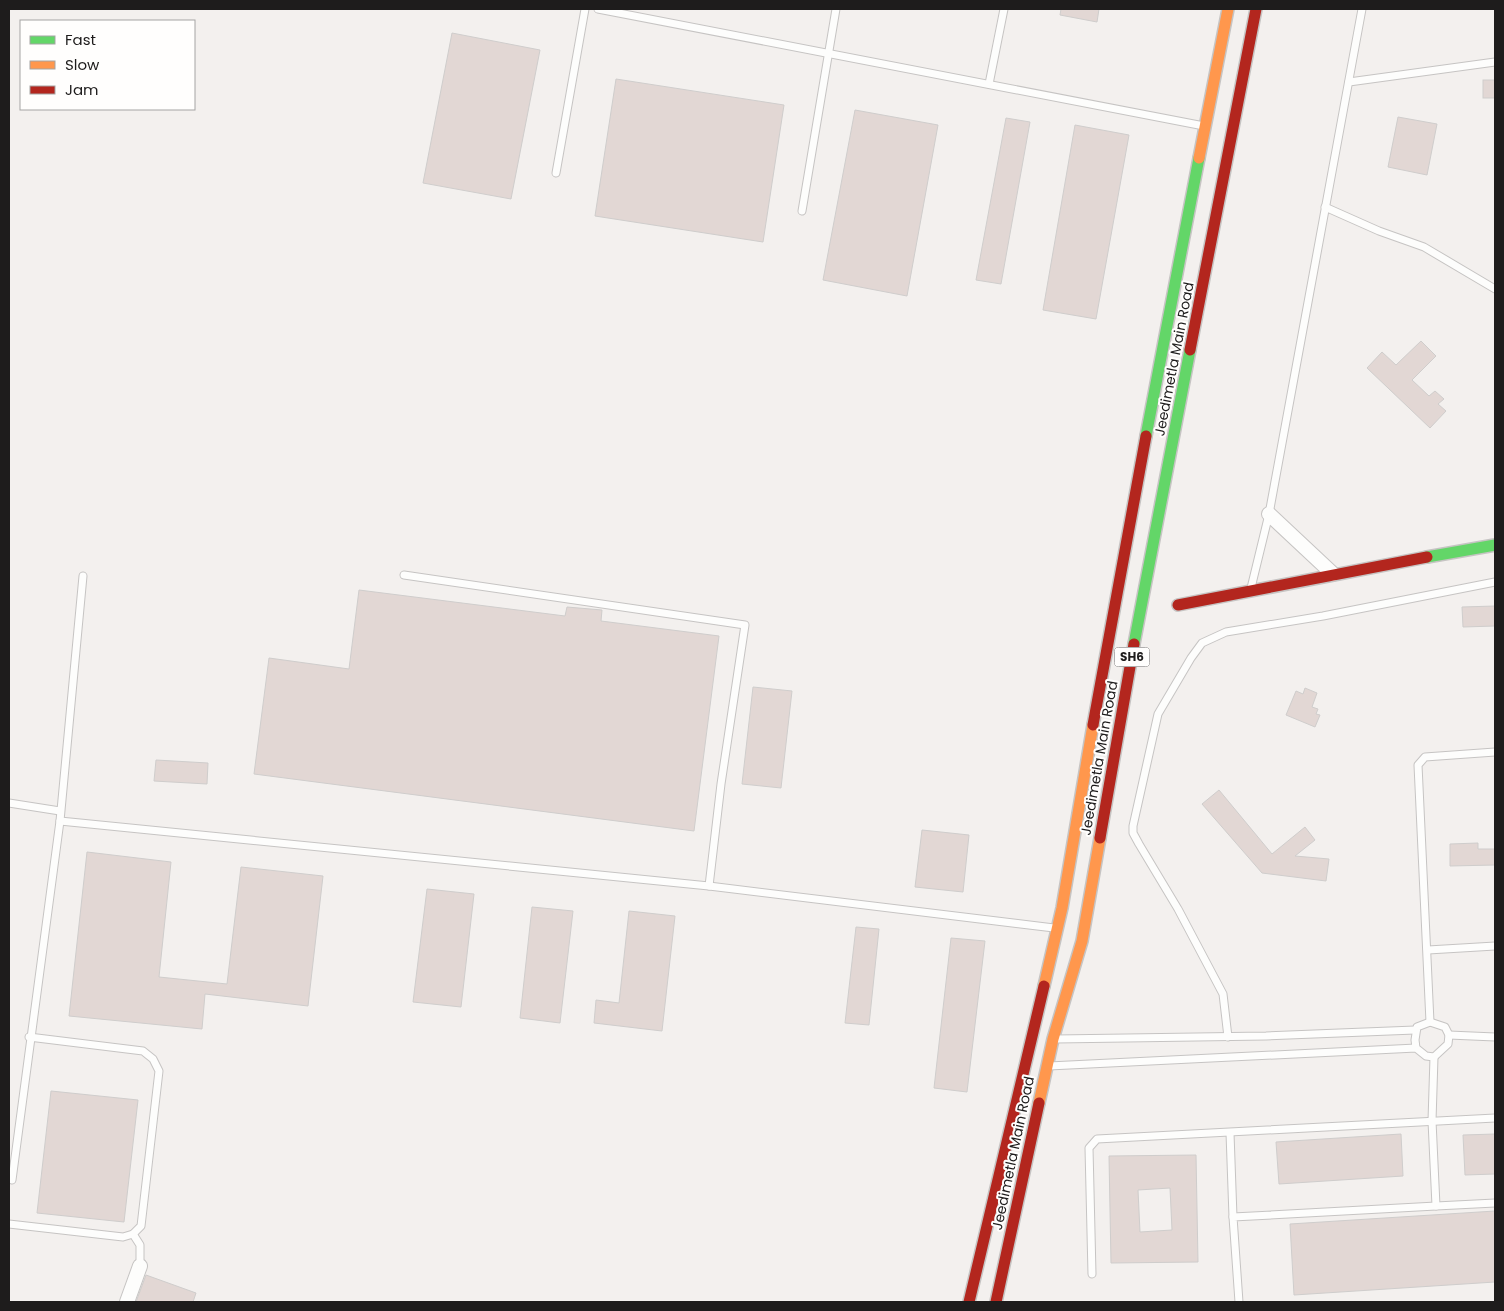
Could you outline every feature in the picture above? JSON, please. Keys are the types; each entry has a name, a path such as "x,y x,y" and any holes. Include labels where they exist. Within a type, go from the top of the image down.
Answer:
{"main road":[{"name":"Jeedimetla Main Road","path":"969,1302 1057,929 1114,600 1228,9"},
{"name":"Jeedimetla Main Road","path":"996,1302 1053,1039 1082,941 1141,603 1256,9"},
{"path":"1178,605 1333,574 1495,545"}],"street":[{"path":"1269,514 1333,574"},
{"path":"127,1302 140,1266"}],"lane":[{"path":"556,173 585,9"},
{"path":"598,9 1204,126"},
{"path":"802,211 836,9"},
{"path":"990,84 1004,9"},
{"path":"1250,591 1269,514 1362,9"},
{"path":"1349,82 1495,62"},
{"path":"1326,207 1379,231 1424,247 1495,289"},
{"path":"404,575 745,625 721,784 709,886"},
{"path":"12,1180 29,1037 60,821 84,576"},
{"path":"1228,1037 1224,994 1204,954 1133,833 1141,784 1158,714 1191,658 1202,643 1213,637 1226,632 1323,616 1495,582"},
{"path":"1430,1022 1418,765 1425,757 1495,752"},
{"path":"9,803 60,811"},
{"path":"60,821 709,886 1057,929"},
{"path":"1428,950 1495,946"},
{"path":"1053,1039 1228,1037 1415,1030 1430,1022 1445,1027 1449,1035 1448,1044 1434,1057 1432,1121 1436,1206"},
{"path":"1415,1030 1416,1048"},
{"path":"1449,1035 1495,1036"},
{"path":"9,1224 123,1237 133,1234 141,1226 158,1071 153,1059 143,1051 29,1037"},
{"path":"1047,1066 1416,1048 1426,1056 1434,1057"},
{"path":"1092,1274 1089,1148 1097,1139 1495,1118"},
{"path":"1230,1133 1232,1217 1239,1302"},
{"path":"1232,1217 1495,1203"},
{"path":"133,1234 140,1245 140,1266"}],"building":[{"path":"1061,9 1099,9 1097,22 1060,15"},
{"path":"452,33 540,50 511,199 423,183"},
{"path":"616,79 784,105 763,242 595,216"},
{"path":"1483,80 1495,80 1495,98 1483,98"},
{"path":"855,110 938,125 907,296 823,280"},
{"path":"1398,117 1437,124 1427,175 1388,167"},
{"path":"1006,118 1030,122 1001,284 976,280"},
{"path":"1075,125 1129,135 1096,319 1043,310"},
{"path":"1421,341 1436,356 1412,380 1429,396 1435,391 1444,399 1438,404 1446,411 1430,428 1367,368 1382,352 1396,365"},
{"path":"359,590 565,616 567,607 602,610 601,621 719,636 694,831 254,774 269,658 349,669"},
{"path":"1495,606 1495,626 1463,627 1462,607"},
{"path":"753,687 792,691 781,788 742,784"},
{"path":"1305,688 1317,693 1312,707 1318,709 1316,714 1320,715 1315,727 1286,715 1296,691 1303,694"},
{"path":"156,760 208,763 207,784 154,781"},
{"path":"1219,790 1272,854 1305,827 1315,840 1295,856 1329,859 1326,881 1262,873 1202,804"},
{"path":"922,830 969,835 963,892 915,887"},
{"path":"1478,843 1478,849 1495,849 1495,865 1450,866 1450,844"},
{"path":"87,852 171,862 159,977 227,984 241,867 323,876 308,1006 205,994 202,1029 69,1016"},
{"path":"427,889 474,894 461,1007 413,1002"},
{"path":"532,907 573,911 560,1023 520,1018"},
{"path":"629,911 675,916 662,1031 594,1023 596,1000 619,1003"},
{"path":"856,927 879,929 869,1025 845,1023"},
{"path":"951,938 985,941 967,1092 934,1088"},
{"path":"51,1091 138,1100 124,1222 37,1213"},
{"path":"1401,1134 1403,1176 1279,1184 1276,1142"},
{"path":"1495,1134 1495,1174 1465,1175 1463,1135"},
{"path":"1196,1155 1198,1262 1111,1263 1109,1156","holes":["1170,1188 1172,1230 1140,1232 1138,1190"]},
{"path":"1495,1211 1495,1282 1294,1295 1290,1224"},
{"path":"146,1275 196,1293 193,1302 136,1302"}],"traffic: fast":[{"path":"1146,436 1199,158"},
{"path":"1134,644 1190,350"},
{"path":"1427,557 1495,545"}],"traffic: slow":[{"path":"1199,158 1228,9"},
{"path":"1044,986 1062,908 1093,725"},
{"path":"1039,1103 1053,1039 1082,941 1100,838"}],"traffic: jam":[{"path":"1190,350 1256,9"},
{"path":"1093,725 1146,436"},
{"path":"1178,605 1427,557"},
{"path":"1100,838 1134,644"},
{"path":"969,1302 1044,986"},
{"path":"996,1302 1039,1103"}]}
